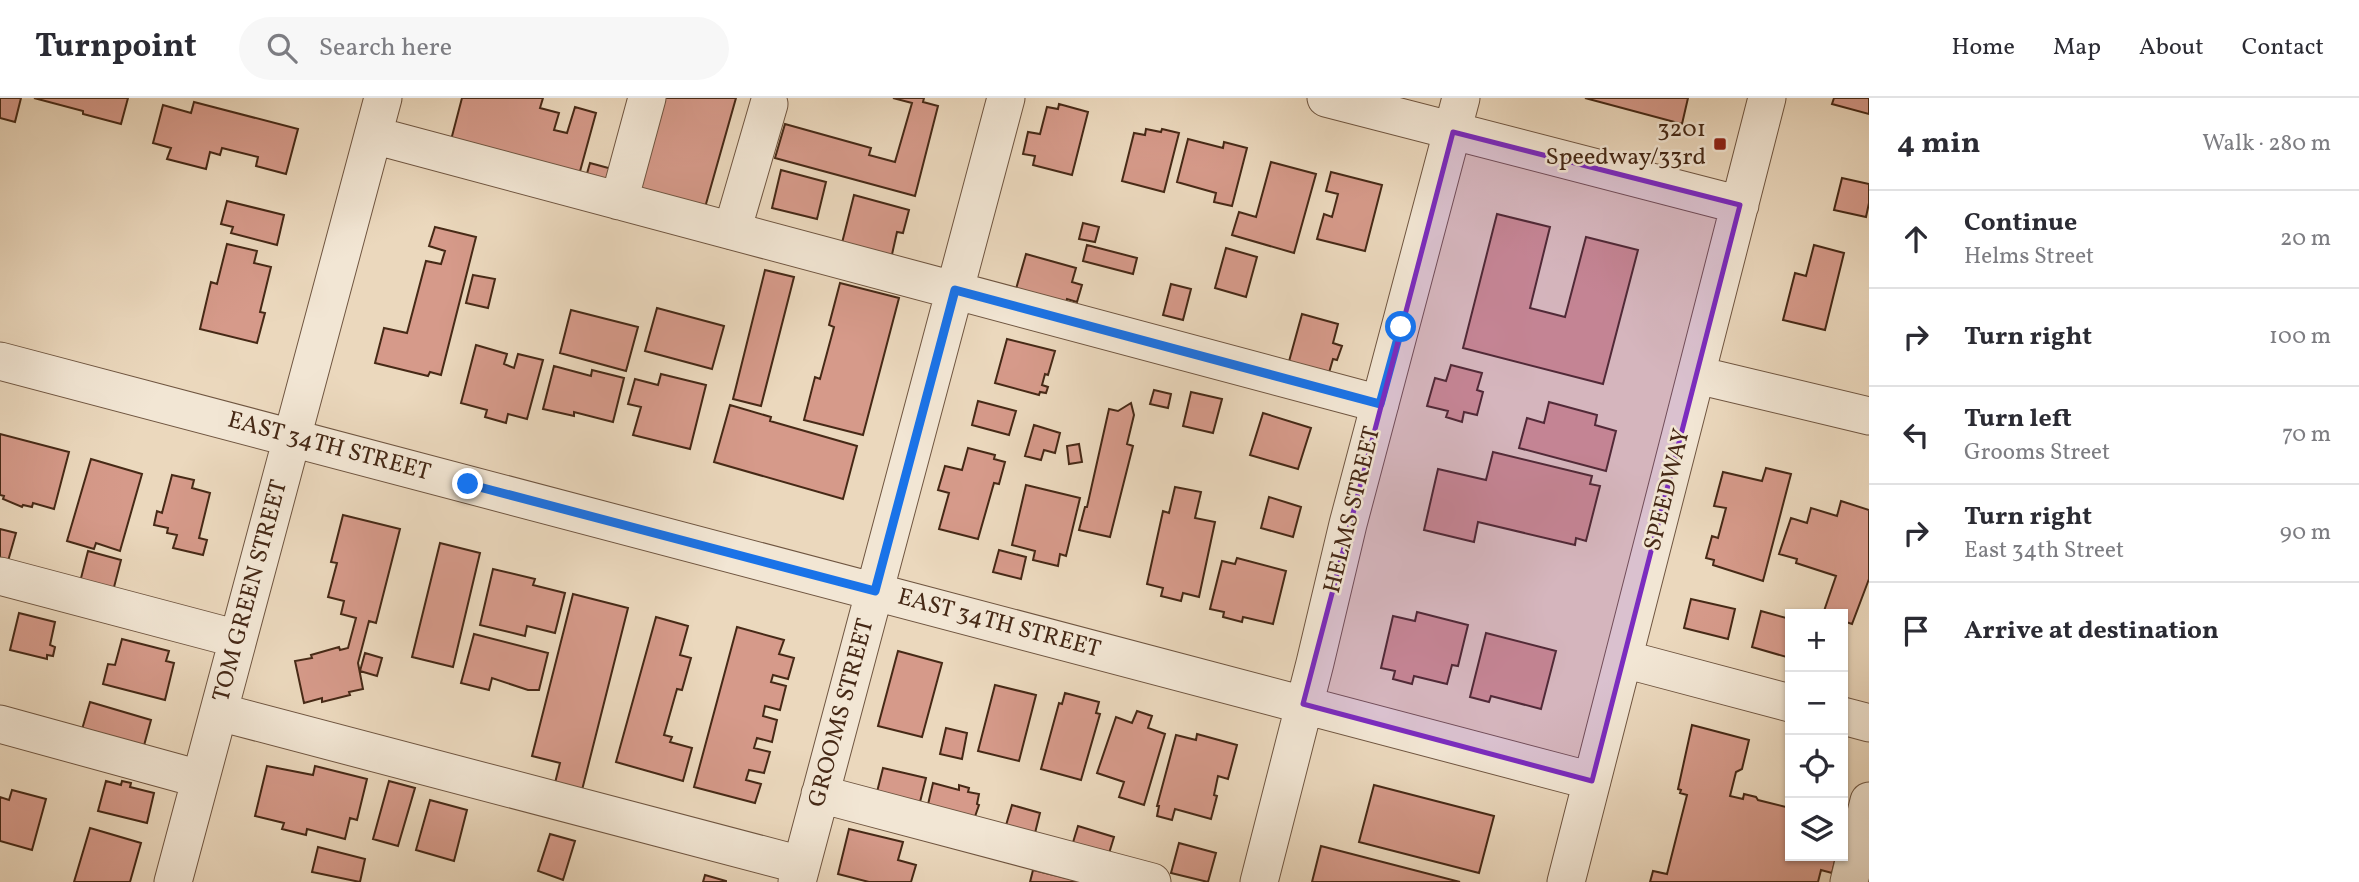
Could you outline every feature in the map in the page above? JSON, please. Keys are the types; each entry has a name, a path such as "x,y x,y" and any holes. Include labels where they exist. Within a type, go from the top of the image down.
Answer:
{"street":[{"name":"TOM GREEN STREET","path":"173,882 383,98"},
{"path":"620,201 647,98"},
{"name":"GROOMS STREET","path":"799,874 1006,98"},
{"path":"1326,98 1457,115 1740,205"},
{"name":"SPEEDWAY","path":"1566,882 1767,98"},
{"path":"732,231 769,104"},
{"name":"HELMS STREET","path":"1259,882 1380,404 1457,115"},
{"path":"373,135 1380,404"},
{"name":"EAST 34TH STREET","path":"2,370 292,438 1592,781"},
{"path":"1697,375 1869,416"},
{"path":"0,576 238,639"},
{"path":"1625,659 1785,702"},
{"path":"219,712 799,874"},
{"path":"1848,717 1869,723"},
{"path":"0,724 200,779"},
{"path":"820,794 1152,882"},
{"path":"1849,882 1869,801"}],"highlighted area":[{"path":"1453,132 1740,205 1592,781 1303,704"}],"building":[{"path":"0,98 21,98 15,122 0,118"},
{"path":"34,98 128,98 121,124"},
{"path":"462,98 543,98 540,108 559,113 554,130 567,133 575,107 596,113 579,175 451,140"},
{"path":"663,98 736,98 704,211 639,194"},
{"path":"893,98 924,98 923,102 938,106 915,196 775,158 785,124 871,148 869,155 895,162 912,103"},
{"path":"1585,98 1688,98 1682,124"},
{"path":"1834,98 1869,98 1869,114 1832,104"},
{"path":"194,102 298,129 286,174 256,166 258,157 222,148 220,155 210,152 206,169 167,159 171,148 153,143 163,105 191,113"},
{"path":"1059,104 1088,112 1072,175 1033,165 1035,156 1023,154 1028,132 1040,134 1047,107 1058,109"},
{"path":"1146,129 1179,133 1164,192 1122,181 1134,133 1145,135"},
{"path":"1188,139 1223,148 1224,142 1247,148 1232,206 1214,202 1216,193 1177,182"},
{"path":"1271,162 1316,174 1294,253 1232,235 1239,212 1256,217"},
{"path":"590,163 612,169 606,190 584,184"},
{"path":"781,170 826,182 817,219 772,208"},
{"path":"1331,172 1382,185 1365,251 1317,239 1324,214 1332,217 1338,194 1326,191"},
{"path":"1842,178 1869,184 1866,217 1834,210"},
{"path":"854,195 909,210 903,233 897,232 891,259 841,247"},
{"path":"227,201 284,215 277,245 231,233 233,227 221,224"},
{"path":"1497,214 1550,227 1530,308 1565,317 1586,237 1638,250 1603,384 1463,348"},
{"path":"1083,223 1099,227 1095,242 1079,239"},
{"path":"435,227 476,237 441,375 430,372 428,376 375,363 384,328 407,333 426,261 441,264 445,251 429,246"},
{"path":"227,244 257,251 254,263 271,267 260,312 265,313 257,343 200,329 211,282 217,284"},
{"path":"1087,245 1137,258 1133,274 1083,261"},
{"path":"1814,245 1844,253 1825,330 1783,320 1795,273 1806,276"},
{"path":"1226,248 1257,257 1246,297 1215,288"},
{"path":"1026,254 1076,268 1072,282 1082,285 1077,302 1067,299 1064,311 1014,296"},
{"path":"765,270 794,277 761,406 733,399"},
{"path":"473,275 495,279 488,308 466,303"},
{"path":"840,283 899,298 863,435 804,420 815,377 820,379 834,327 829,325"},
{"path":"1171,284 1191,289 1183,320 1163,315"},
{"path":"657,308 724,326 712,369 645,351"},
{"path":"571,310 638,327 626,371 560,353"},
{"path":"1302,314 1338,324 1333,343 1342,346 1337,360 1333,359 1328,376 1288,365"},
{"path":"1007,339 1055,351 1042,385 1048,387 1046,393 1040,392 1039,395 995,383"},
{"path":"476,345 507,354 504,364 514,368 518,354 543,360 527,419 508,414 506,423 485,417 487,410 461,403"},
{"path":"1451,365 1482,373 1477,390 1483,392 1477,415 1464,412 1462,422 1446,417 1448,411 1427,406 1435,378 1446,381"},
{"path":"554,366 591,376 592,370 624,378 613,422 574,412 574,416 543,409"},
{"path":"661,374 706,385 690,449 633,435 641,407 628,404 635,379 658,385"},
{"path":"1154,390 1171,394 1168,408 1150,404"},
{"path":"1191,392 1222,399 1213,433 1183,426"},
{"path":"978,401 1016,411 1009,435 972,425"},
{"path":"1549,402 1597,415 1595,425 1616,431 1606,471 1519,448 1527,418 1544,423"},
{"path":"1131,403 1134,415 1127,444 1133,446 1110,537 1079,530 1087,507 1109,409 1118,411"},
{"path":"730,405 771,417 770,421 857,446 843,499 714,462"},
{"path":"1263,413 1311,428 1298,469 1250,455"},
{"path":"1034,425 1060,433 1055,453 1044,450 1041,460 1025,456"},
{"path":"0,434 69,452 54,509 33,503 32,507 22,507 0,495"},
{"path":"1079,444 1082,462 1069,464 1067,446"},
{"path":"968,448 995,455 994,459 1005,462 999,484 994,483 978,539 939,529 949,493 938,490 945,466 962,470"},
{"path":"1493,452 1592,476 1590,484 1600,486 1586,541 1576,538 1575,545 1478,522 1474,542 1424,530 1438,469 1486,480"},
{"path":"91,459 142,474 120,551 96,543 94,549 67,541"},
{"path":"1766,468 1791,474 1763,581 1713,565 1714,560 1706,558 1712,536 1718,538 1726,508 1714,506 1723,472 1762,481"},
{"path":"172,475 194,480 192,488 210,493 199,538 207,540 203,555 173,548 177,535 167,533 168,528 154,525 157,511 162,513"},
{"path":"1026,485 1080,498 1066,556 1060,554 1058,566 1033,560 1035,551 1012,545"},
{"path":"1175,487 1201,492 1195,518 1215,522 1199,597 1183,593 1181,601 1161,596 1163,588 1147,584 1163,511 1169,513"},
{"path":"1269,497 1301,507 1293,537 1261,528"},
{"path":"1841,501 1869,510 1869,579 1852,624 1848,623 1848,609 1825,609 1836,576 1796,563 1797,559 1779,554 1791,518 1807,523 1811,508 1837,516"},
{"path":"343,515 400,529 376,623 369,621 358,663 363,689 322,702 322,698 304,703 295,661 312,658 311,655 339,647 340,650 348,648 356,618 341,614 344,601 328,597 337,563 331,562"},
{"path":"0,529 16,533 4,575 0,574"},
{"path":"440,543 480,553 453,667 412,657"},
{"path":"999,550 1026,557 1021,579 993,572"},
{"path":"88,551 121,560 113,591 80,582"},
{"path":"1237,558 1286,571 1273,624 1243,617 1242,622 1223,617 1224,612 1210,609 1222,561 1235,564"},
{"path":"493,569 535,579 533,585 565,593 555,633 527,626 525,636 480,625"},
{"path":"573,594 628,608 581,794 554,787 560,763 532,756"},
{"path":"1691,599 1735,609 1728,639 1684,628"},
{"path":"1761,611 1785,618 1785,657 1752,647"},
{"path":"1417,612 1468,625 1458,666 1452,665 1447,684 1414,676 1412,684 1393,679 1395,671 1381,668 1393,616 1415,621"},
{"path":"19,613 55,622 50,645 55,647 53,656 47,655 47,659 10,650"},
{"path":"656,617 688,626 680,655 691,658 682,690 677,689 664,735 672,737 670,742 692,748 683,781 616,762"},
{"path":"737,627 784,640 779,654 794,658 788,679 773,675 771,682 786,686 780,710 765,706 763,716 777,720 772,742 757,738 754,748 770,752 764,773 749,770 746,780 761,784 755,803 694,787"},
{"path":"1486,633 1556,651 1541,709 1491,696 1489,702 1470,697"},
{"path":"474,634 548,653 539,690 528,690 492,678 489,690 461,683"},
{"path":"122,639 169,651 166,661 174,663 165,700 103,684 108,664 115,665"},
{"path":"898,651 942,663 922,737 878,726"},
{"path":"365,653 382,658 377,676 360,671"},
{"path":"995,685 1036,695 1019,761 978,751"},
{"path":"1065,693 1099,702 1096,713 1100,714 1081,780 1041,769 1059,703 1062,704"},
{"path":"90,702 151,720 140,760 78,743"},
{"path":"1137,711 1152,716 1148,728 1165,734 1144,805 1119,797 1124,782 1097,773 1116,717 1132,723"},
{"path":"1692,725 1749,740 1742,769 1736,772 1730,796 1743,799 1744,794 1785,807 1785,861 1835,861 1832,873 1821,870 1818,882 1650,882 1653,871 1667,874 1687,795 1680,793 1681,790 1678,789"},
{"path":"946,728 967,733 962,759 940,754"},
{"path":"1197,734 1237,745 1228,779 1218,776 1214,795 1217,796 1211,819 1175,809 1172,820 1157,816 1157,806 1176,735 1196,740"},
{"path":"267,766 313,775 315,766 367,779 357,820 350,818 345,839 307,829 306,835 282,829 284,823 255,816"},
{"path":"883,768 926,778 919,806 876,796"},
{"path":"106,781 121,785 122,781 131,783 130,787 154,793 147,823 98,811"},
{"path":"389,781 415,788 398,846 373,839"},
{"path":"933,783 959,790 959,785 969,788 968,792 979,794 979,805 972,825 926,813"},
{"path":"1374,785 1494,816 1479,873 1359,842"},
{"path":"12,790 46,799 32,850 0,841 0,797 9,800"},
{"path":"430,800 467,810 454,861 416,850"},
{"path":"1012,805 1040,813 1033,841 1004,832"},
{"path":"1078,826 1114,837 1107,860 1071,849"},
{"path":"90,828 141,843 130,882 74,882"},
{"path":"849,829 903,842 898,860 916,865 911,882 869,882 838,874"},
{"path":"550,834 575,841 563,880 538,871"},
{"path":"1179,843 1216,853 1208,882 1171,873"},
{"path":"1321,846 1460,882 1312,882"},
{"path":"318,847 365,859 360,882 312,872"},
{"path":"1033,870 1083,882 1030,882"},
{"path":"705,875 726,881 726,882 703,882"}],"place":[{"name":"3201 Speedway/33rd","path":"1720,144"}],"route":[{"path":"468,484 875,591 955,290 1380,404 1401,327"}]}
